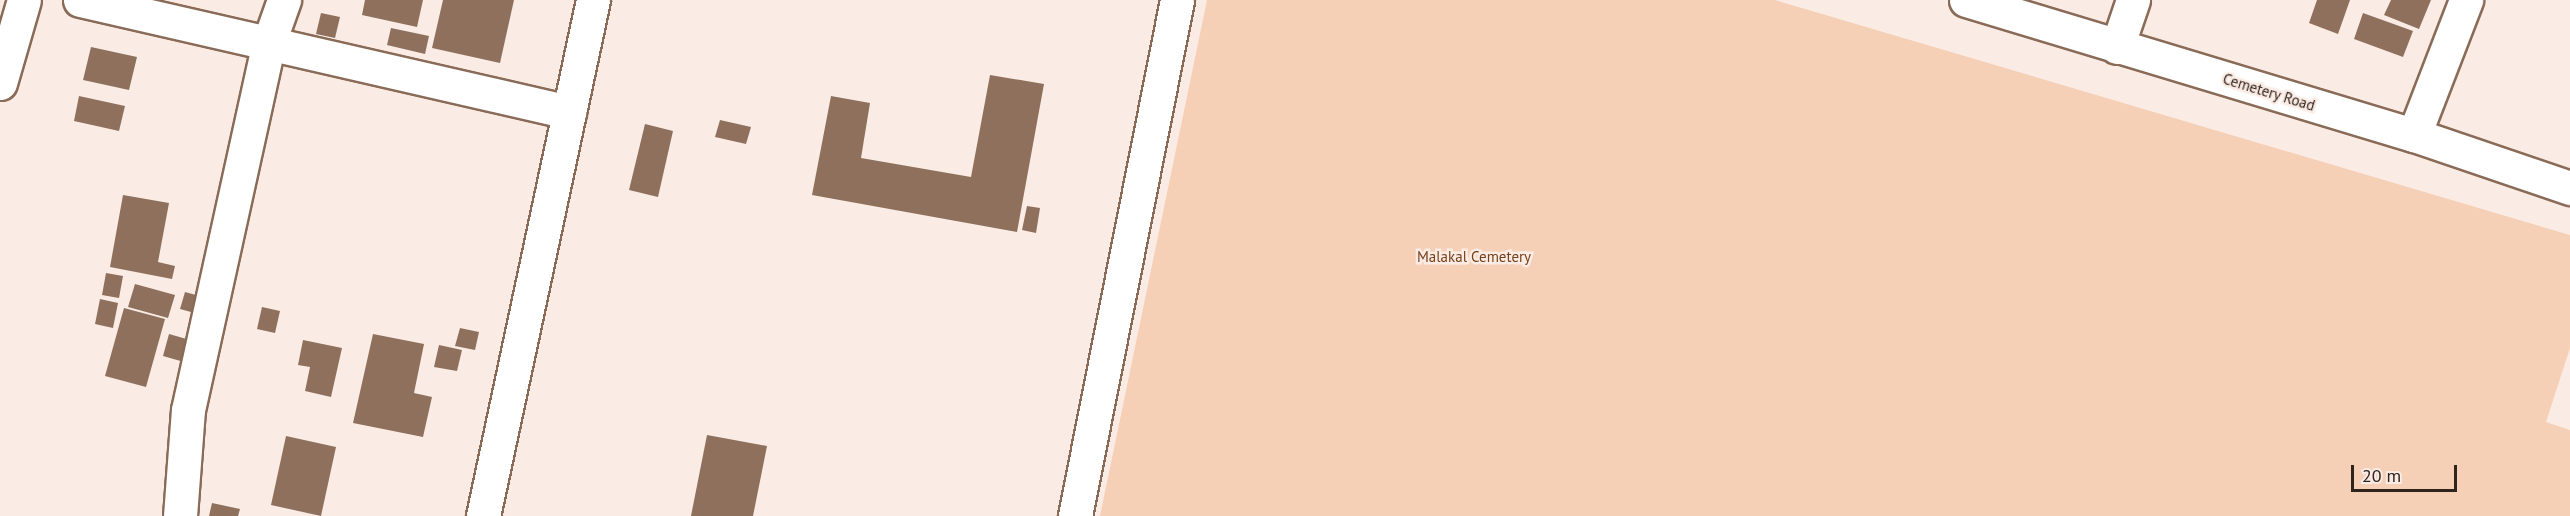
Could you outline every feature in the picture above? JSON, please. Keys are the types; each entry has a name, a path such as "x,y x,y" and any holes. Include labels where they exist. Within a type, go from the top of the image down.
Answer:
{"street":[{"path":"0,83 24,0"},
{"path":"80,0 268,45 569,112"},
{"path":"180,516 188,410 268,45 284,0"},
{"path":"483,516 593,0"},
{"path":"1075,516 1177,0"},
{"name":"Cemetery Road","path":"1966,0 2414,135 2570,188"},
{"path":"2117,47 2133,0"},
{"path":"2414,135 2466,0"}],"green space":[{"name":"Malakal Cemetery","path":"1207,0 1775,0 2570,235 2570,348 2546,422 2570,430 2570,516 1100,516"}],"building":[{"path":"365,0 423,0 417,27 362,15"},
{"path":"443,0 514,0 500,63 432,48"},
{"path":"2317,0 2350,0 2338,34 2309,23"},
{"path":"2391,0 2431,0 2419,29 2384,15"},
{"path":"321,13 340,17 335,38 316,34"},
{"path":"2363,13 2413,31 2403,57 2354,39"},
{"path":"391,28 429,36 425,54 387,45"},
{"path":"91,47 137,57 129,90 83,80"},
{"path":"990,75 1044,84 1017,232 812,195 831,96 870,103 861,158 971,177"},
{"path":"79,96 125,106 119,131 74,121"},
{"path":"720,120 751,127 746,144 715,137"},
{"path":"645,124 673,131 658,197 629,190"},
{"path":"123,195 169,203 158,262 175,266 172,279 110,267"},
{"path":"1027,206 1040,208 1036,233 1022,230"},
{"path":"106,273 123,276 119,298 102,295"},
{"path":"135,284 175,295 168,318 128,307"},
{"path":"185,292 207,298 202,315 180,309"},
{"path":"100,299 118,303 113,328 95,324"},
{"path":"262,307 280,311 275,333 257,329"},
{"path":"124,308 165,319 146,387 105,376"},
{"path":"460,328 479,332 475,350 455,346"},
{"path":"169,334 190,340 184,362 163,356"},
{"path":"373,334 424,344 414,393 432,397 423,437 353,423"},
{"path":"303,340 342,348 331,397 305,391 310,367 298,365"},
{"path":"439,345 462,350 457,371 434,367"},
{"path":"707,435 767,446 753,516 691,516"},
{"path":"286,436 336,447 321,516 271,505"},
{"path":"212,503 240,509 238,516 209,516"}]}
